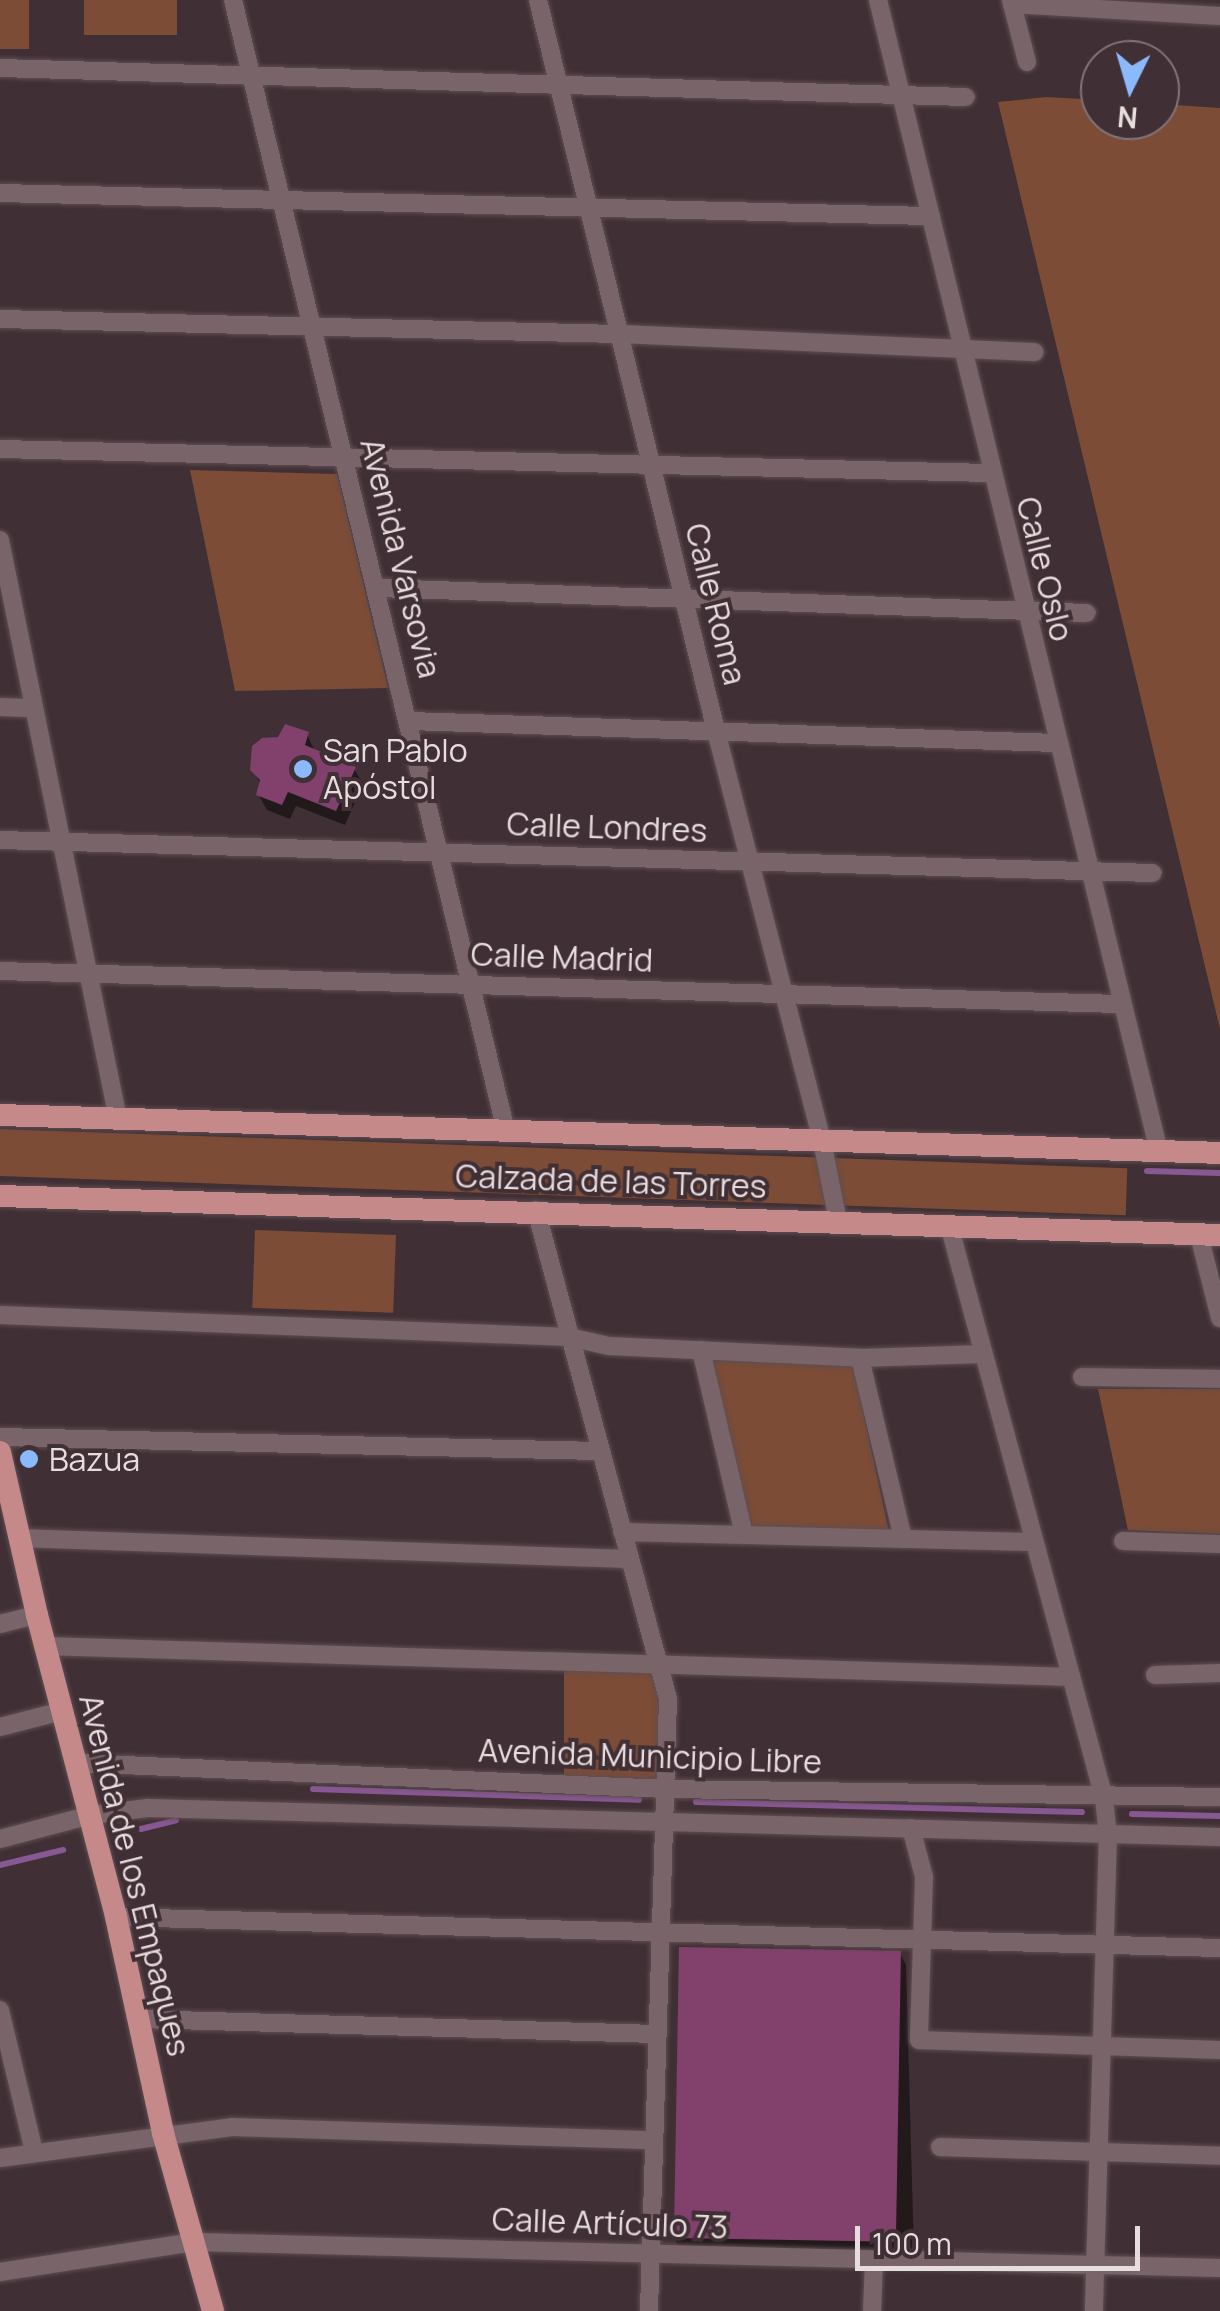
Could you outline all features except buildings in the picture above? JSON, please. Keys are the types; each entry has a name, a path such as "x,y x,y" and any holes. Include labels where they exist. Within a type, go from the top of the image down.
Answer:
{"main road":[{"name":"Calzada de las Torres","path":"0,1114 1220,1154"},
{"name":"Calzada de las Torres","path":"0,1196 536,1210 1209,1235"},
{"name":"Avenida de los Empaques","path":"0,1452 6,1511 18,1538 92,1815 163,2133 213,2311"}],"street":[{"name":"Avenida Varsovia","path":"233,0 311,326 347,457 506,1132"},
{"name":"Calle Roma","path":"538,0 716,731 822,1141 838,1222"},
{"name":"Calle Oslo","path":"878,0 990,473 1159,1152"},
{"path":"1027,62 1012,2 1101,4 1220,16"},
{"path":"0,68 966,97"},
{"path":"0,193 931,216"},
{"path":"0,319 618,334 1035,352"},
{"path":"0,449 990,473"},
{"path":"0,540 3,572 118,1118"},
{"path":"378,588 1087,613"},
{"path":"0,707 34,708"},
{"path":"410,720 1056,742"},
{"name":"Calle Londres","path":"0,840 1153,874"},
{"name":"Calle Madrid","path":"0,970 1121,1004"},
{"path":"536,1210 668,1699 653,2140 654,2254 649,2311"},
{"path":"949,1226 1104,1798 1108,1834 1094,2311"},
{"path":"1209,1235 1220,1318"},
{"path":"0,1315 569,1336 609,1346 860,1358 983,1354"},
{"path":"701,1350 744,1535"},
{"path":"860,1358 903,1539"},
{"path":"1082,1377 1220,1379"},
{"path":"0,1437 600,1451"},
{"path":"622,1532 1034,1542"},
{"path":"18,1538 629,1559"},
{"path":"1123,1541 1220,1544"},
{"path":"0,1624 36,1615"},
{"path":"44,1646 1070,1677"},
{"path":"1155,1675 1220,1672"},
{"path":"0,1727 62,1711"},
{"name":"Avenida Municipio Libre","path":"78,1763 666,1788 1220,1798"},
{"name":"Avenida Municipio Libre","path":"0,1839 92,1815 148,1808 272,1808 1220,1837"},
{"path":"911,1828 924,1877 919,2040 1220,2050"},
{"path":"116,1917 1220,1948"},
{"path":"0,2010 34,2152"},
{"path":"139,2019 657,2034"},
{"path":"0,2158 163,2133 232,2127 653,2140"},
{"path":"940,2147 1220,2156"},
{"name":"Calle Artículo 73","path":"0,2272 194,2242 1220,2268"},
{"path":"872,2311 874,2261"}],"shaded area":[{"path":"0,0 29,0 29,49 0,49"},
{"path":"84,0 177,0 177,35 84,35"},
{"path":"1046,97 1080,99 1080,140 1180,140 1180,105 1220,108 1220,1029 998,102"},
{"path":"190,470 337,474 388,688 235,691"},
{"path":"0,1129 1127,1168 1126,1215 0,1176"},
{"path":"255,1230 396,1235 393,1313 252,1308"},
{"path":"712,1358 853,1365 890,1537 751,1532"},
{"path":"1098,1389 1220,1389 1220,1534 1128,1530"},
{"path":"564,1670 656,1673 663,1710 660,1781 564,1778"}],"waterway":[{"path":"1147,1171 1220,1173"},
{"path":"313,1789 639,1800"},
{"path":"696,1802 1082,1812"},
{"path":"1132,1814 1220,1816"},
{"path":"141,1829 176,1820"},
{"path":"0,1865 63,1850"}],"place":[{"name":"San Pablo Apóstol","path":"303,769"},
{"name":"Bazua","path":"29,1459"}]}
